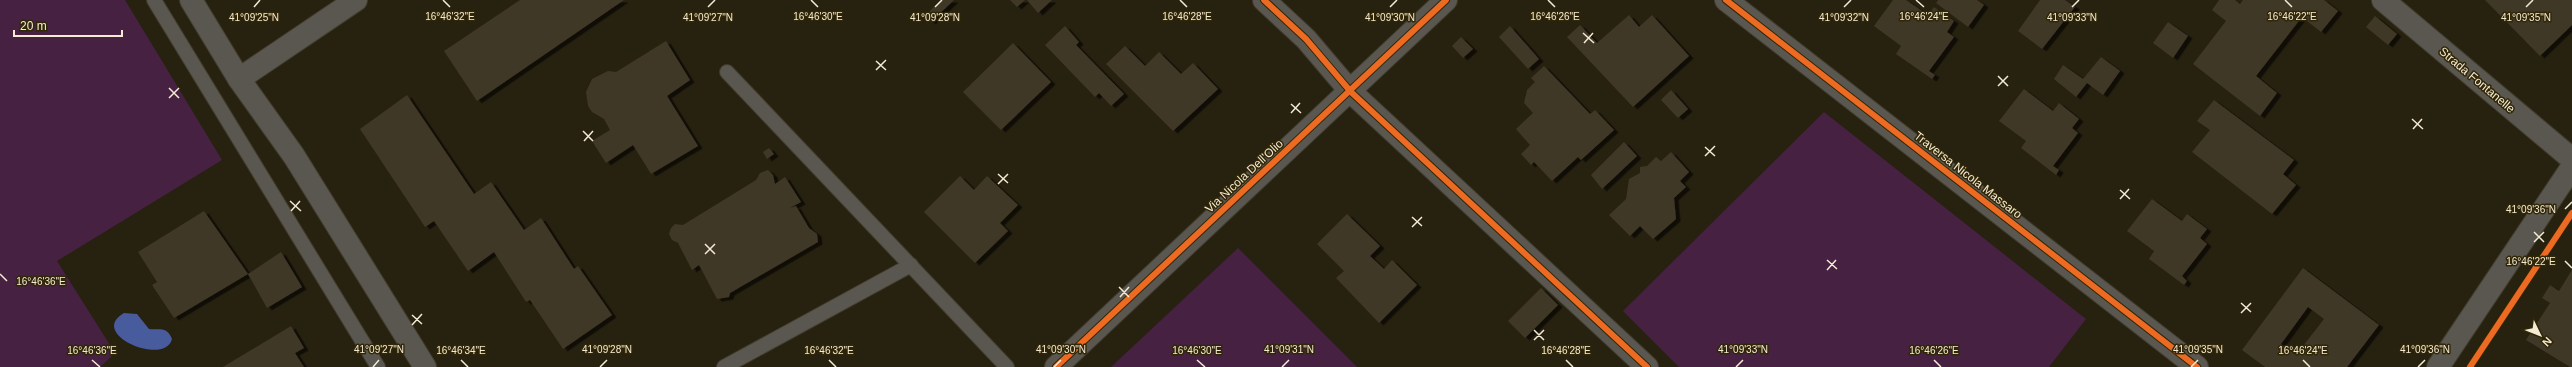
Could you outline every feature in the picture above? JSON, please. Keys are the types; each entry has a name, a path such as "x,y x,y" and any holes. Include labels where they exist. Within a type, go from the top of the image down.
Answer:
{"street":[{"path":"190,0 239,79 294,156 425,367"},
{"path":"239,79 356,0"},
{"path":"1264,0 1306,39 1351,92 1647,367"},
{"name":"Via Nicola Dell'Olio","path":"1056,367 1351,92 1446,0"},
{"name":"Traversa Nicola Massaro","path":"1726,0 2197,367"},
{"name":"Strada Fontanelle","path":"2383,0 2507,107 2554,142 2572,159"},
{"path":"2438,367 2572,167"}],"lane":[{"path":"154,0 378,367"},
{"path":"728,72 1007,367"},
{"path":"724,367 911,265"}],"shaded area":[{"path":"0,0 125,0 222,160 57,261 115,353 100,367 0,367"},
{"path":"1824,112 2086,319 2049,367 1679,367 1623,311"},
{"path":"1238,248 1357,367 1111,367"}],"water":[{"path":"124,313 137,314 149,329 165,330 172,339 166,347 156,350 144,349 132,344 121,338 115,330 115,321"}],"building":[{"path":"520,0 624,0 477,101 444,51"},
{"path":"941,0 954,0 931,22 925,16"},
{"path":"1010,0 1025,0 1017,7"},
{"path":"1027,0 1052,0 1038,13"},
{"path":"1893,0 1906,0 1928,15 1934,7 1954,21 1947,32 1954,37 1929,71 1935,75 1932,79 1896,54 1901,46 1874,26"},
{"path":"1938,0 1977,0 1984,5 1968,27 1936,3"},
{"path":"2040,0 2065,0 2075,7 2042,49 2018,31"},
{"path":"2219,0 2235,0 2240,4 2243,0 2324,0 2338,11 2321,32 2302,17 2256,76 2277,93 2260,116 2193,64 2226,21 2212,10"},
{"path":"2485,0 2572,0 2572,25 2540,56"},
{"path":"1629,15 1639,27 1652,15 1689,56 1633,107 1567,37 1580,25 1597,43"},
{"path":"2375,16 2397,34 2388,45 2366,27"},
{"path":"2168,22 2188,36 2173,58 2153,43"},
{"path":"1065,26 1079,42 1076,45 1124,94 1111,106 1099,93 1095,97 1045,45"},
{"path":"1510,26 1539,59 1528,69 1499,37"},
{"path":"1461,37 1473,49 1463,58 1452,46"},
{"path":"666,41 690,80 667,96 698,146 651,174 633,145 606,163 592,141 610,130 604,119 592,112 588,106 586,92 592,79 608,71 616,72"},
{"path":"1013,43 1051,82 1001,130 963,92"},
{"path":"1125,46 1145,66 1159,52 1181,74 1193,63 1218,89 1173,131 1106,64"},
{"path":"2101,57 2120,71 2103,95 2087,83 2076,97 2054,79 2063,65 2083,79"},
{"path":"1544,66 1590,114 1595,110 1614,130 1581,160 1578,157 1552,181 1534,162 1531,165 1521,154 1530,145 1516,129 1533,113 1524,103 1527,90 1535,82 1531,78"},
{"path":"2024,89 2053,111 2059,103 2079,119 2072,128 2078,133 2053,166 2059,170 2056,175 2021,148 2026,141 1999,121"},
{"path":"1671,90 1688,109 1678,118 1661,100"},
{"path":"407,95 474,194 491,182 524,230 541,218 574,269 578,266 612,315 563,349 530,300 526,302 494,252 468,271 434,221 425,227 360,129"},
{"path":"2214,100 2294,160 2283,174 2296,185 2272,214 2192,152 2210,130 2197,121"},
{"path":"1624,142 1637,156 1602,189 1591,175"},
{"path":"769,148 774,154 767,159 763,152"},
{"path":"1671,152 1689,172 1680,181 1686,187 1674,198 1676,219 1653,239 1640,226 1630,236 1609,215 1626,199 1629,179 1640,173 1640,167 1647,166 1656,157 1661,161"},
{"path":"768,170 773,175 775,184 785,177 801,202 790,208 796,206 809,228 817,234 818,242 730,293 729,297 717,299 699,265 692,270 678,243 672,240 669,234 671,228 675,224 683,225 756,180 760,173"},
{"path":"960,176 974,190 987,176 1018,205 1000,223 1008,231 975,263 924,212"},
{"path":"2152,199 2182,221 2187,214 2207,229 2200,238 2207,244 2182,276 2187,281 2184,285 2149,259 2154,251 2127,231"},
{"path":"204,211 248,274 174,318 152,285 157,282 138,252"},
{"path":"1347,214 1380,246 1370,256 1384,269 1392,260 1417,285 1379,323 1336,278 1344,271 1317,244"},
{"path":"281,252 302,287 267,308 248,274"},
{"path":"2303,268 2379,325 2347,367 2265,367 2242,350","holes":["2308,307 2324,319 2296,355 2281,344"]},
{"path":"2572,270 2572,367 2570,367 2526,340 2550,303 2542,298 2550,285 2559,291"},
{"path":"1541,288 1558,305 1525,338 1508,321"},
{"path":"291,326 304,348 295,353 304,367 223,367"}],"cycle path":[{"path":"1264,0 1306,39 1351,92 1647,367"},
{"path":"1056,367 1446,0"},
{"path":"1726,0 2197,367"},
{"path":"2470,367 2572,213"}]}
